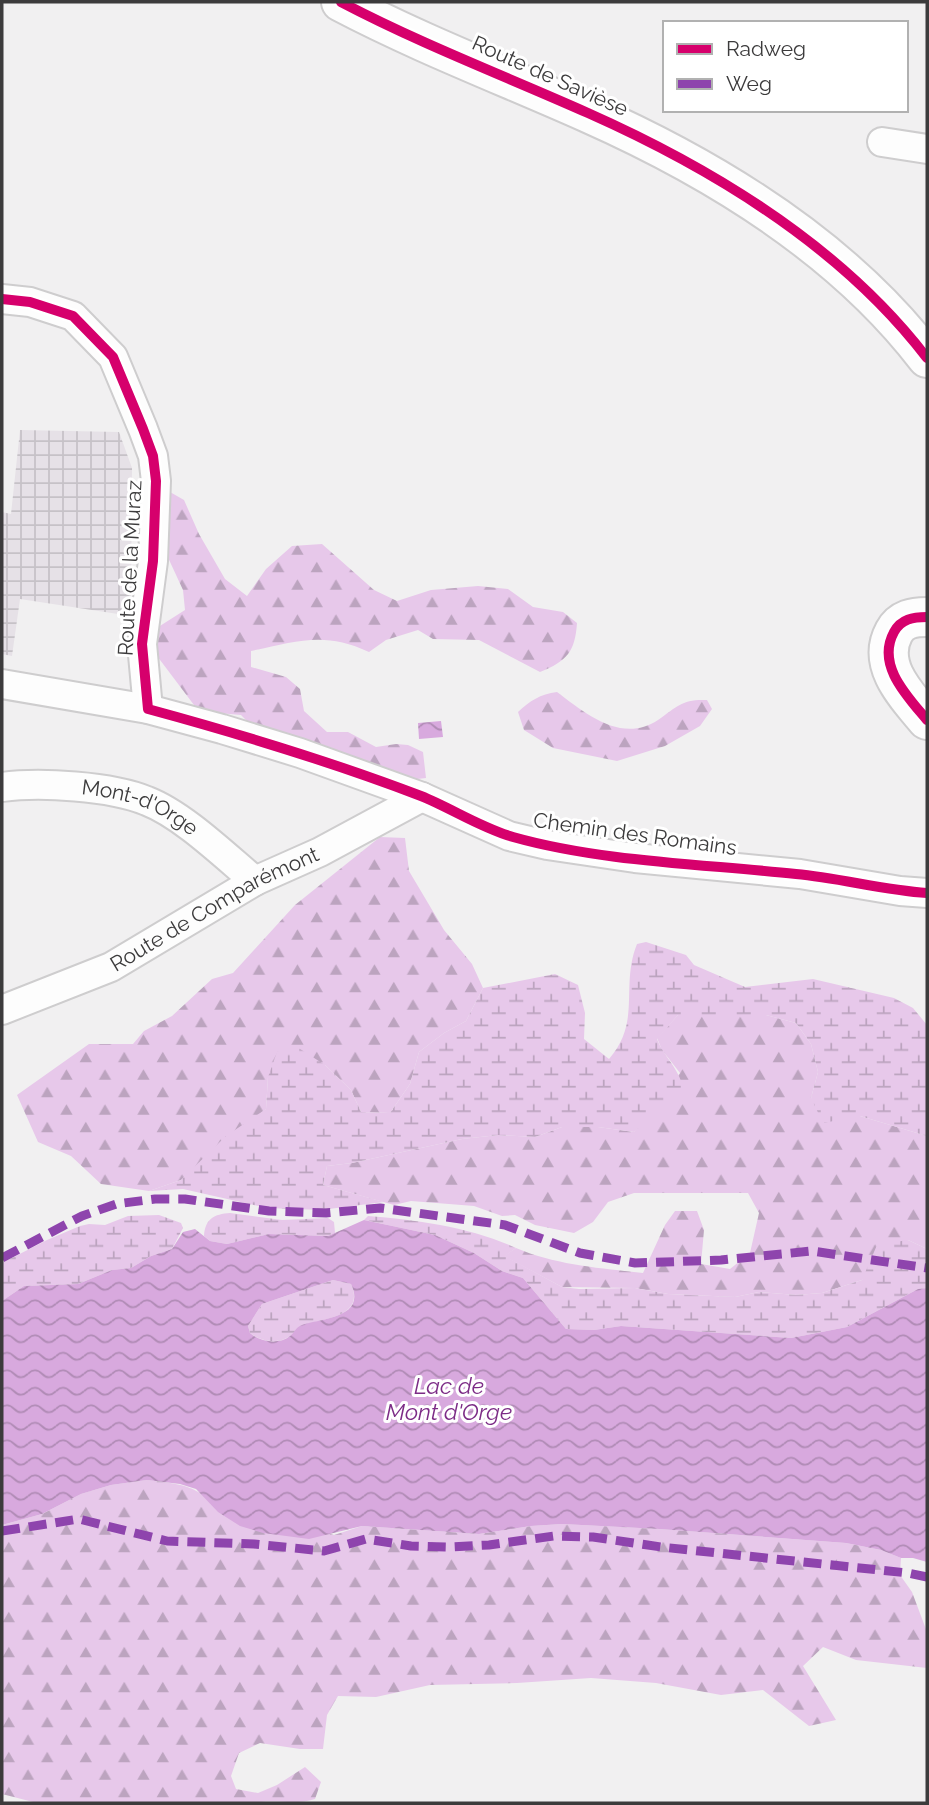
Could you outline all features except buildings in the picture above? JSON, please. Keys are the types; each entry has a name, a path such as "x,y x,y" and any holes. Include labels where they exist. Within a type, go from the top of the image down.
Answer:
{"street":[{"name":"Route de Savièse","path":"341,2 412,37 638,136 701,169 800,234 878,304 927,358"},
{"path":"882,142 927,149"},
{"name":"Route de la Muraz","path":"2,299 30,302 73,316 113,357 153,456 156,481 153,561 142,644 148,709"},
{"path":"927,617 907,620 898,626 891,638 888,658 894,675 927,720"},
{"name":"Chemin des Romains","path":"2,684 148,709 300,753 422,797 509,836 547,845 635,858 800,874 927,893"},
{"name":"Mont-d'Orge","path":"2,787 37,786 97,790 133,796 149,802 182,823 255,881"},
{"name":"Route de Comparémont","path":"2,1010 111,967 255,881 320,852 422,797"}],"shaded area":[{"path":"20,430 119,432 132,468 131,616 20,599 12,656 2,654 2,512 11,514"}],"green space":[{"path":"170,492 184,500 199,534 225,579 247,596 266,569 292,546 322,544 374,590 397,601 431,590 478,586 508,589 533,607 563,612 577,623 572,648 557,664 540,672 479,640 433,639 418,630 386,640 369,652 324,640 297,641 251,651 251,667 286,677 300,689 304,711 327,732 348,732 376,747 408,745 423,752 426,778 409,780 319,752 267,728 251,725 241,715 207,712 194,705 151,648 152,631 185,610 183,590 152,523 159,503"},
{"path":"557,692 592,717 631,729 645,727 681,704 692,701 707,700 712,709 700,726 665,746 617,761 553,748 524,730 518,712 545,694"},
{"path":"380,837 405,838 409,871 444,930 472,964 483,988 466,1021 419,1052 410,1084 390,1113 361,1112 351,1090 325,1065 268,1077 266,1109 181,1180 149,1191 101,1184 71,1156 38,1142 17,1095 89,1044 133,1044 144,1031 172,1016 212,979 233,973 295,905"},
{"path":"646,942 686,955 694,965 745,987 813,979 894,998 913,1008 927,1025 927,1136 860,1116 823,1123 811,1098 818,1072 811,1044 796,1023 766,1015 678,1015 657,1039 678,1074 683,1088 634,1132 598,1127 562,1127 535,1137 498,1135 462,1139 327,1166 323,1185 384,1202 321,1210 267,1208 183,1189 149,1191 181,1180 226,1136 266,1109 268,1077 277,1052 294,1045 325,1065 351,1090 361,1112 390,1113 410,1084 419,1052 466,1021 483,988 555,974 578,985 585,1013 584,1039 609,1059 625,1031 632,959 637,944"},
{"path":"678,1015 766,1015 796,1023 811,1044 818,1072 811,1098 927,1136 927,1249 908,1240 862,1280 822,1293 796,1295 759,1292 735,1297 668,1294 635,1288 562,1287 504,1256 516,1248 562,1262 643,1273 665,1225 675,1211 697,1211 704,1230 701,1264 730,1269 750,1253 759,1213 748,1193 634,1193 608,1202 593,1222 574,1233 535,1225 515,1215 502,1216 474,1206 411,1201 394,1205 323,1185 327,1166 462,1139 498,1135 535,1137 562,1127 598,1127 634,1132 680,1073 662,1050 657,1038"},
{"path":"230,1213 282,1220 328,1218 334,1222 335,1233 328,1236 269,1234 227,1244 210,1241 204,1236 206,1225 211,1218"},
{"path":"159,1215 181,1223 183,1228 172,1249 151,1256 131,1268 112,1270 78,1284 24,1286 2,1301 2,1263 80,1226 105,1225 128,1216"},
{"path":"368,1216 444,1226 498,1241 516,1248 505,1256 562,1287 635,1288 668,1294 735,1297 759,1292 796,1295 822,1293 862,1280 877,1245 908,1240 927,1249 927,1288 918,1289 847,1327 791,1338 621,1326 594,1330 566,1329 523,1278 502,1271 474,1253 435,1235 364,1220"},
{"path":"333,1280 351,1284 354,1294 349,1309 334,1317 308,1324 285,1339 264,1340 250,1333 248,1326 262,1304"},
{"path":"147,1480 185,1486 205,1497 334,1535 362,1526 479,1534 562,1524 846,1543 881,1550 901,1558 900,1575 912,1592 927,1632 927,1668 856,1660 823,1647 803,1666 836,1720 809,1726 763,1690 721,1695 656,1683 591,1678 430,1685 376,1697 338,1696 327,1715 323,1749 300,1749 260,1743 239,1753 231,1776 236,1789 258,1793 277,1785 305,1767 321,1782 315,1799 262,1803 37,1803 2,1794 2,1525 42,1514 81,1494 111,1485"}],"water":[{"path":"441,721 443,737 419,739 418,723"},
{"name":"Lac de Mont d'Orge","path":"364,1220 435,1235 474,1253 502,1271 523,1278 566,1329 594,1330 621,1326 791,1338 847,1327 918,1289 927,1288 927,1562 846,1543 562,1524 479,1534 362,1526 309,1539 263,1533 240,1526 218,1512 196,1489 147,1480 111,1485 81,1494 42,1514 2,1525 2,1301 24,1286 78,1284 112,1270 131,1268 151,1256 172,1249 183,1232 195,1229 210,1241 227,1244 269,1234 328,1236","holes":["333,1280 351,1284 353,1304 340,1315 300,1326 281,1341 264,1340 250,1333 248,1326 262,1304"]}],"marked path":[{"path":"2,1258 82,1216 116,1204 155,1199 185,1199 269,1211 326,1213 380,1208 505,1225 580,1253 635,1263 721,1260 812,1251 927,1268"},
{"path":"2,1531 79,1519 167,1541 254,1544 324,1551 366,1539 411,1546 448,1547 489,1545 554,1536 593,1537 927,1577"}],"cycle path":[{"path":"341,2 432,46 635,135 728,186 816,246 893,318 927,358"},
{"path":"2,299 30,302 73,316 113,357 153,456 156,481 153,561 142,644 148,709 354,772 421,796 513,837 617,857 812,876 927,893"},
{"path":"927,617 912,618 900,624 889,644 891,668 896,679 927,720"}]}
